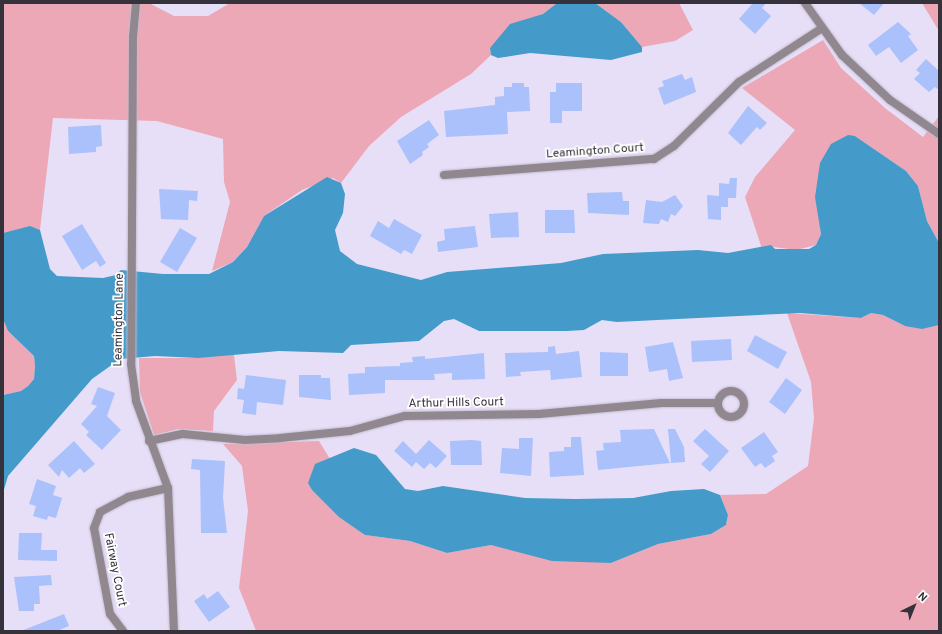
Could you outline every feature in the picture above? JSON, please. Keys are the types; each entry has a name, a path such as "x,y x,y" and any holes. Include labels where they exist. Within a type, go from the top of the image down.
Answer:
{"street":[{"name":"Leamington Lane","path":"136,3 133,36 133,253 131,364 136,401 149,441 168,488 174,631"},
{"path":"805,3 842,55 890,100 939,134"},
{"name":"Leamington Court","path":"444,176 654,159 674,146 739,82 822,28"},
{"name":"Arthur Hills Court","path":"149,441 183,434 245,440 280,438 350,431 405,416 539,414 662,403 718,403"},
{"name":"Fairway Court","path":"123,631 110,614 94,528 100,512 128,496 168,488"}],"shaded area":[{"path":"3,3 149,3 174,16 208,16 230,3 557,3 543,14 527,20 490,48 491,55 471,74 401,117 369,146 341,183 333,178 302,190 264,216 247,247 233,262 212,271 230,202 224,182 223,139 157,121 53,118 40,230 30,227 3,233"},
{"path":"595,3 679,3 693,30 675,41 642,47 621,22"},
{"path":"922,3 939,3 939,31"},
{"path":"823,40 841,68 885,108 923,137 939,116 939,243 927,221 918,186 906,171 855,136 819,218 821,234 816,245 796,250 767,246 762,249 745,197 755,177 795,130 742,88"},
{"path":"787,313 861,318 871,313 883,315 905,326 939,325 939,631 256,631 239,588 248,511 242,466 223,444 319,441 330,459 322,461 312,490 365,535 410,541 447,553 491,545 611,563 658,544 711,534 726,525 728,515 720,495 766,494 808,466 814,418 811,382"},
{"path":"3,319 8,331 34,356 35,366 34,379 28,386 21,391 3,395"},
{"path":"216,354 234,355 237,380 214,411 213,431 178,429 154,435 140,392 139,358 198,358"}],"water":[{"path":"557,3 595,3 621,22 642,47 642,52 611,60 530,53 498,58 491,55 490,48 510,24 543,14"},
{"path":"848,135 855,136 906,171 918,186 927,221 939,243 939,325 922,329 905,326 883,315 871,313 861,318 800,313 617,322 602,320 584,330 567,331 479,331 454,319 444,321 419,341 351,345 343,353 279,351 198,358 155,356 120,359 92,379 8,476 3,493 3,395 21,391 28,386 34,379 35,366 34,356 8,331 3,319 3,233 30,226 40,230 50,269 57,276 103,278 116,275 121,270 163,274 209,274 233,262 247,247 264,216 327,177 341,183 345,194 343,213 335,230 340,251 357,264 421,280 447,272 561,263 603,254 698,250 728,253 771,245 775,249 809,249 816,245 821,234 815,197 820,163 831,144"},
{"path":"354,448 376,455 405,489 418,491 443,486 525,498 575,499 633,498 671,491 704,489 720,495 728,515 726,525 711,534 658,544 611,563 552,561 491,545 447,553 410,541 365,535 339,517 312,490 308,483 315,464"}],"building":[{"path":"753,3 766,3 762,8 771,16 755,34 739,19"},
{"path":"859,3 884,3 874,15"},
{"path":"898,22 911,34 908,36 918,50 901,63 889,47 876,56 868,45"},
{"path":"926,59 939,71 939,90 935,87 929,92 914,79 920,73 916,70"},
{"path":"682,74 685,80 692,77 696,92 664,105 658,88 664,86 662,81"},
{"path":"512,83 524,83 524,87 529,87 530,111 507,112 508,134 446,137 444,111 495,105 495,97 504,96 504,87 512,87"},
{"path":"556,83 582,83 582,111 562,111 562,123 550,123 550,92 556,92"},
{"path":"748,106 767,123 760,130 757,127 741,145 728,133"},
{"path":"429,120 439,135 427,144 429,147 422,152 423,155 410,164 397,141"},
{"path":"101,125 102,146 96,147 96,152 69,154 68,127"},
{"path":"730,178 737,178 736,198 728,198 728,207 721,207 721,220 708,219 707,195 719,196 719,183 729,184"},
{"path":"159,189 198,191 197,201 189,200 188,220 161,219"},
{"path":"622,192 623,201 629,201 629,215 588,213 587,193"},
{"path":"675,195 683,206 675,216 671,214 668,222 661,219 659,224 643,223 646,200 662,202"},
{"path":"545,210 574,210 575,233 545,233"},
{"path":"518,212 519,237 491,238 489,214"},
{"path":"394,219 422,235 412,254 404,250 401,254 370,236 378,221 389,228"},
{"path":"82,224 106,263 100,267 96,261 82,270 62,236"},
{"path":"475,226 478,247 438,252 437,242 445,240 444,229"},
{"path":"180,228 197,238 177,272 160,262"},
{"path":"755,335 787,352 778,369 747,351"},
{"path":"731,339 732,360 692,362 691,341"},
{"path":"673,342 683,378 669,381 667,369 649,372 645,347"},
{"path":"555,346 556,354 579,351 582,377 551,380 550,370 520,372 521,376 506,377 505,353 548,352 548,347"},
{"path":"600,352 628,353 628,376 600,376"},
{"path":"484,353 485,379 452,380 452,373 434,374 435,380 385,380 385,393 349,395 348,374 365,373 365,367 400,366 400,363 413,362 412,357 425,356 425,359"},
{"path":"246,375 286,380 283,405 257,402 256,415 242,413 244,400 237,399 238,388 244,389"},
{"path":"299,375 321,375 321,378 330,378 331,400 299,397"},
{"path":"786,378 802,390 785,414 769,402"},
{"path":"98,387 115,393 107,416 121,430 102,450 86,435 89,432 81,424 97,406 91,404"},
{"path":"654,429 670,463 598,470 596,451 604,450 603,443 621,442 620,430"},
{"path":"668,429 675,429 684,447 685,462 671,463"},
{"path":"705,429 729,451 710,472 701,464 709,456 693,441"},
{"path":"764,432 778,452 772,456 775,461 765,468 761,463 755,467 741,448"},
{"path":"571,437 581,437 584,475 550,477 549,452 564,451 564,447 571,447"},
{"path":"519,438 533,438 531,476 500,473 502,448 519,449"},
{"path":"429,440 447,456 436,468 430,463 424,469 416,462 412,467 394,451 403,441 416,454"},
{"path":"74,441 95,464 84,473 80,468 69,478 62,470 59,477 48,465"},
{"path":"450,441 481,441 482,465 451,465"},
{"path":"192,459 225,461 223,498 227,533 201,533 200,470 191,469"},
{"path":"37,479 56,486 53,495 62,498 56,518 48,516 47,520 33,516 36,506 29,504"},
{"path":"19,533 42,533 41,550 57,550 57,561 18,560"},
{"path":"51,575 52,585 39,586 40,604 34,604 34,611 19,611 14,577"},
{"path":"218,591 230,607 209,622 194,601 204,594 207,599"},
{"path":"64,614 69,626 57,631 21,631"}]}
